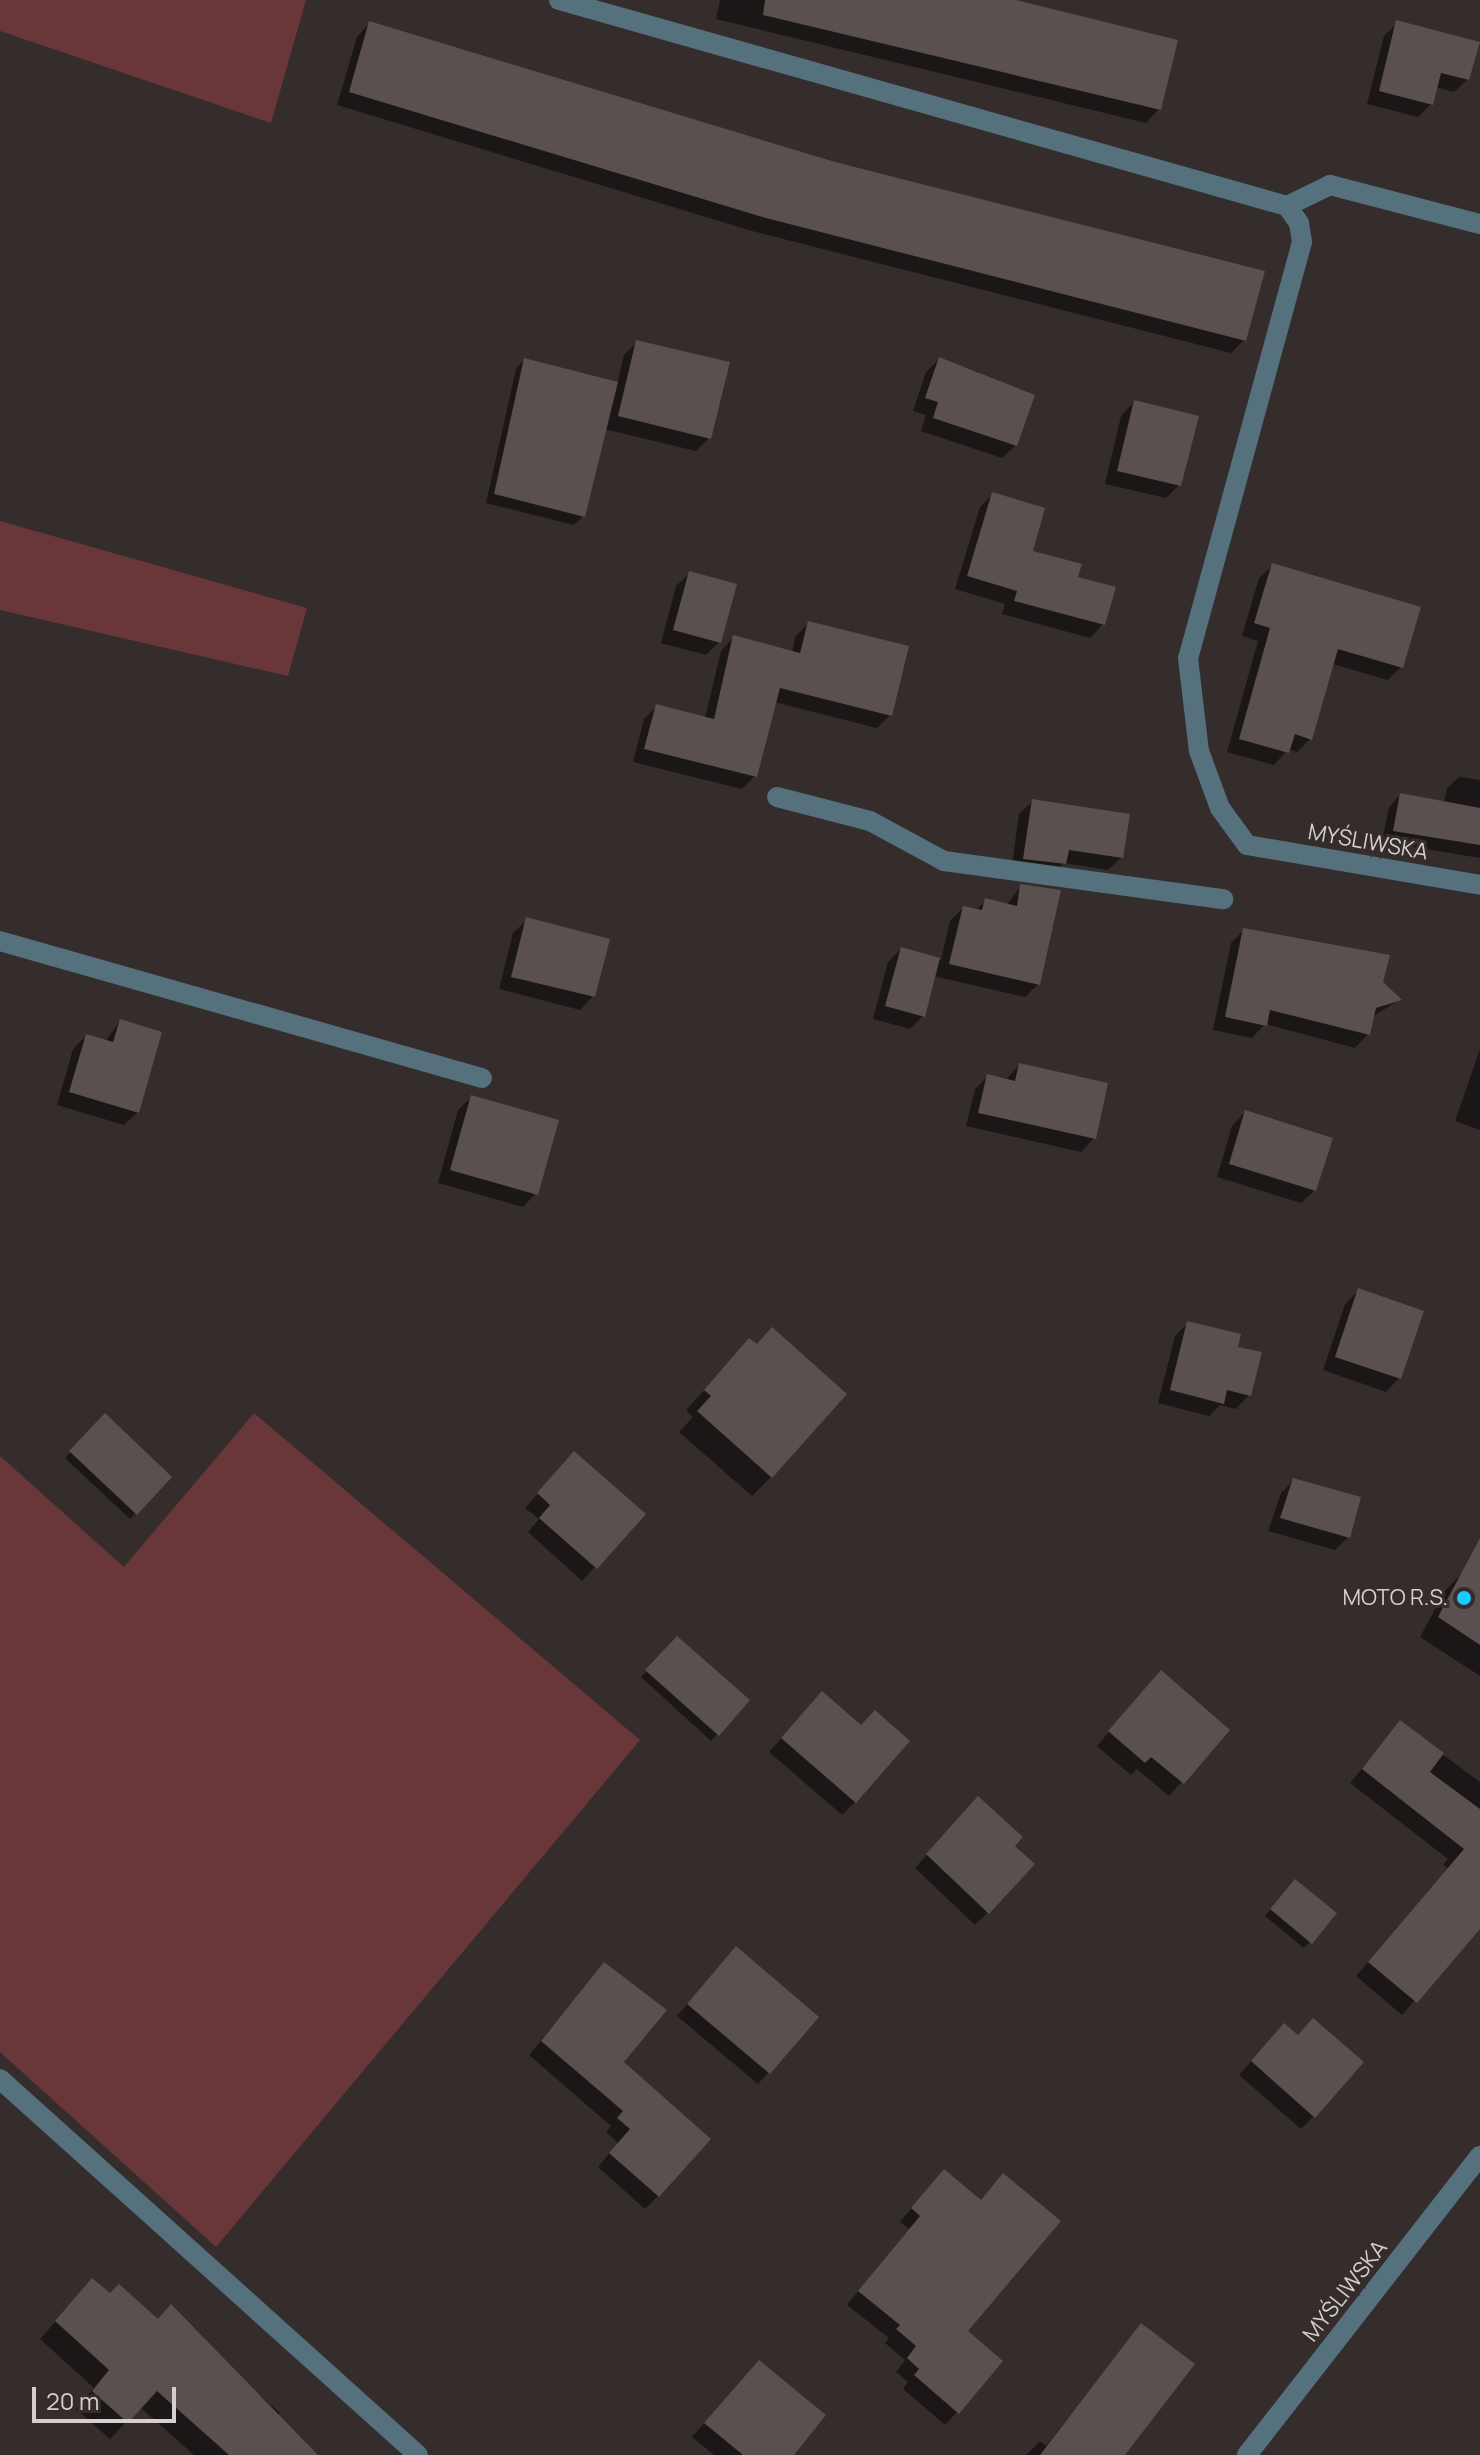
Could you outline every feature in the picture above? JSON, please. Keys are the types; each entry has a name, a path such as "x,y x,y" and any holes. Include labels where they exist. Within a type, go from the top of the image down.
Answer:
{"street":[{"path":"559,0 1287,206 1330,185 1480,224"},
{"name":"MYŚLIWSKA","path":"1287,206 1299,223 1302,242 1188,658 1199,751 1220,808 1247,845 1480,885"},
{"path":"777,797 870,821 944,861 1223,899"},
{"path":"0,941 482,1078"},
{"path":"0,2079 418,2455"},
{"name":"MYŚLIWSKA","path":"1247,2455 1480,2156"}],"shaded area":[{"path":"0,0 306,0 271,123 0,31"},
{"path":"0,521 307,608 288,676 0,610"},
{"path":"254,1413 640,1740 216,2247 0,2052 0,1456 124,1567"}],"building":[{"path":"765,0 1016,0 1178,40 1161,110 763,15"},
{"path":"1396,20 1480,42 1469,80 1441,73 1433,105 1379,91"},
{"path":"369,21 835,162 1265,271 1246,341 766,218 349,92"},
{"path":"636,340 730,362 711,439 618,416"},
{"path":"939,357 1035,395 1017,446 933,418 938,402 925,398"},
{"path":"524,358 618,382 585,517 494,494"},
{"path":"1134,400 1199,416 1181,486 1117,471"},
{"path":"992,492 1045,508 1033,551 1082,564 1078,577 1116,587 1105,625 1014,601 1017,591 967,576"},
{"path":"1272,563 1421,607 1403,668 1338,649 1312,740 1295,734 1289,753 1239,739 1270,628 1254,623"},
{"path":"689,571 737,584 721,643 673,630"},
{"path":"808,621 909,646 892,716 780,688 757,777 644,749 656,704 714,719 733,635 800,653"},
{"path":"1400,793 1480,808 1480,845 1393,831"},
{"path":"1032,799 1130,814 1123,858 1069,850 1066,864 1023,859"},
{"path":"1020,884 1061,890 1040,985 949,964 963,906 982,910 985,898 1017,906"},
{"path":"526,917 610,939 595,997 511,977"},
{"path":"1243,928 1390,955 1383,982 1402,1000 1376,1008 1370,1035 1270,1010 1267,1026 1225,1017"},
{"path":"901,947 940,958 925,1017 885,1006"},
{"path":"120,1019 162,1032 139,1113 69,1092 86,1034 113,1042"},
{"path":"1019,1063 1108,1083 1096,1139 978,1113 987,1074 1015,1081"},
{"path":"471,1095 559,1120 538,1195 450,1170"},
{"path":"1245,1110 1333,1138 1316,1191 1229,1164"},
{"path":"1358,1288 1424,1311 1401,1379 1335,1357"},
{"path":"1187,1321 1241,1334 1238,1347 1262,1352 1251,1396 1227,1390 1224,1404 1170,1390"},
{"path":"772,1327 847,1394 772,1478 697,1411 711,1396 704,1390 749,1338 757,1344"},
{"path":"105,1413 172,1477 137,1515 69,1451"},
{"path":"574,1451 646,1514 597,1569 539,1518 550,1505 537,1493"},
{"path":"1293,1478 1361,1497 1350,1538 1280,1518"},
{"name":"MOTO R.S.","path":"1480,1538 1480,1645 1438,1617"},
{"path":"677,1636 750,1700 719,1736 645,1670"},
{"path":"1161,1670 1230,1730 1184,1784 1151,1757 1145,1763 1108,1731"},
{"path":"822,1691 861,1725 875,1710 910,1741 856,1803 781,1738"},
{"path":"1400,1720 1444,1753 1430,1772 1480,1809 1480,1929 1417,2003 1368,1962 1464,1849 1362,1769"},
{"path":"978,1796 1023,1837 1015,1846 1035,1864 989,1914 926,1854"},
{"path":"1295,1879 1337,1913 1312,1944 1270,1909"},
{"path":"736,1946 819,2017 770,2074 687,2004"},
{"path":"604,1962 667,2010 624,2062 711,2139 659,2197 609,2153 630,2129 617,2118 623,2111 541,2041"},
{"path":"1313,2018 1364,2062 1315,2118 1251,2061 1284,2023 1298,2035"},
{"path":"944,2169 981,2200 1003,2173 1061,2221 968,2331 1003,2361 959,2414 914,2375 919,2369 907,2358 916,2346 896,2329 900,2325 858,2291 920,2216 911,2208"},
{"path":"92,2278 110,2293 119,2284 158,2319 171,2304 318,2455 229,2455 157,2391 128,2423 92,2391 109,2370 55,2321"},
{"path":"1141,2323 1195,2364 1125,2455 1040,2455"},
{"path":"759,2360 826,2415 794,2455 743,2455 704,2423"}],"place":[{"name":"MOTO R.S.","path":"1464,1598"}]}
